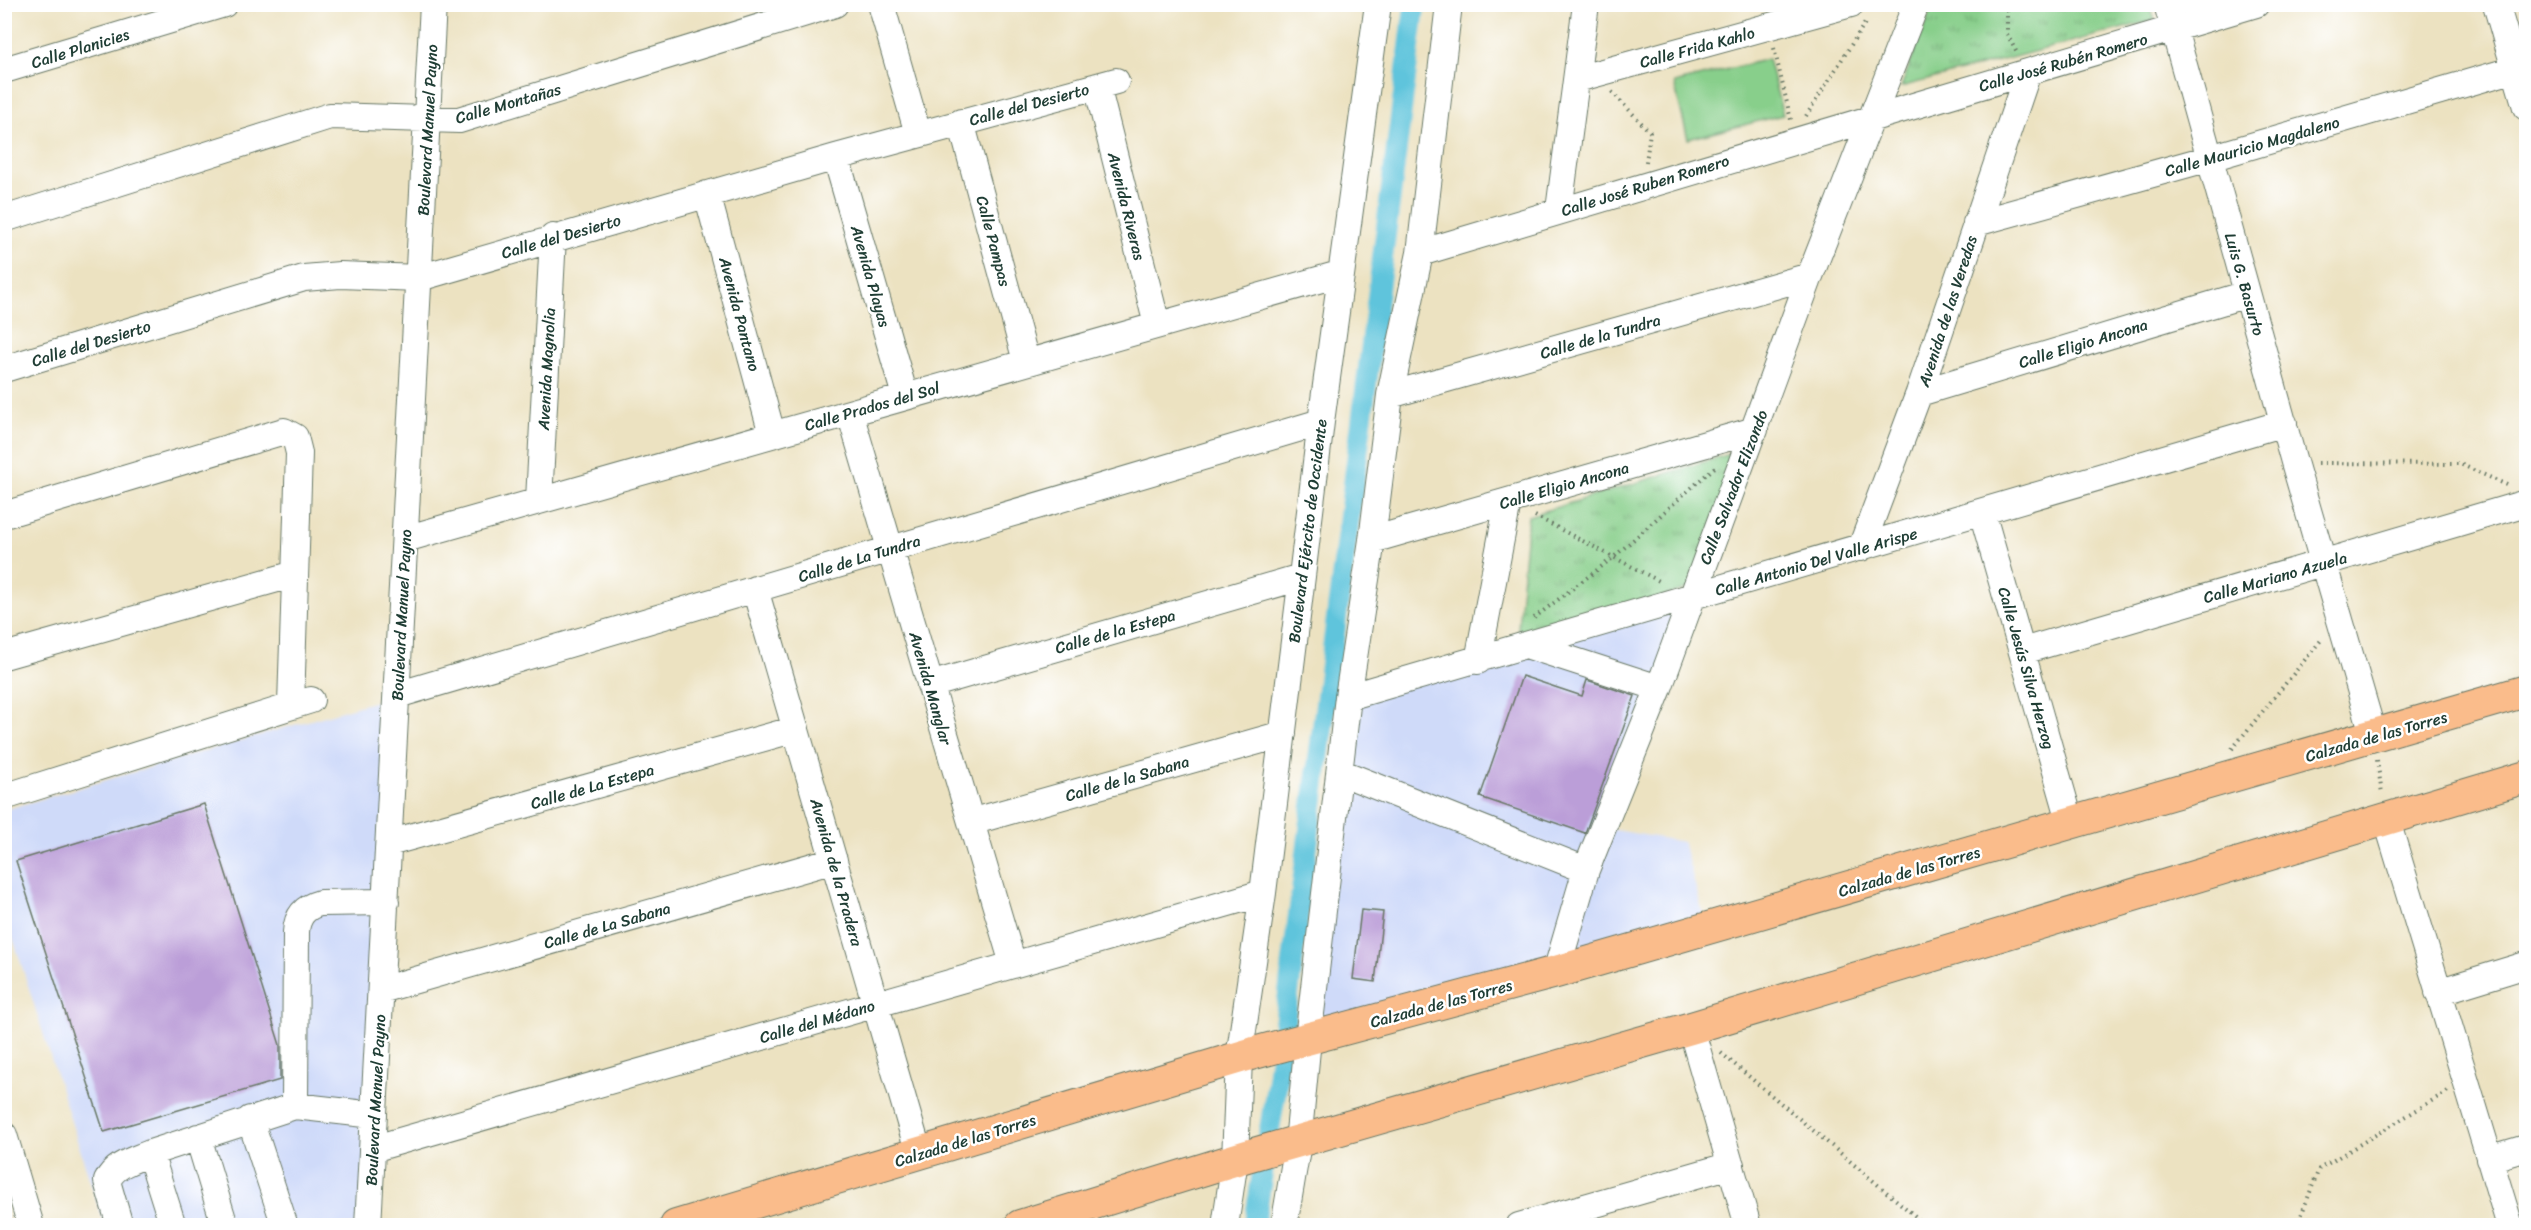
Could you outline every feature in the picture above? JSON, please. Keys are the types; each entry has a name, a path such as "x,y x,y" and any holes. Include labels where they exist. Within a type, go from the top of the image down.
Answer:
{"main road":[{"name":"Calzada de las Torres","path":"676,1226 1247,1055 1556,972 2374,737 2526,691"},
{"path":"1020,1226 1264,1152 1691,1028 2526,777"}],"street":[{"name":"Calle Planicies","path":"4,70 224,4"},
{"name":"Boulevard Manuel Payno","path":"368,1226 434,4"},
{"name":"Calle Montañas","path":"4,219 330,116 459,120 835,4"},
{"path":"881,4 918,134"},
{"name":"Boulevard Ejército de Occidente","path":"1264,1152 1247,1055 1263,893 1321,422 1378,4"},
{"path":"1225,1226 1264,1152 1299,1042 1340,772 1348,697 1372,540 1390,395 1420,252 1449,4"},
{"path":"1560,210 1586,76 1586,4"},
{"name":"Calle Salvador Elizondo","path":"1556,972 1586,870 1659,688 1810,276 1916,4"},
{"name":"Luis G. Basurto","path":"2167,4 2294,462 2325,562 2374,737"},
{"name":"Calle José Rubén Romero","path":"1870,118 2256,4"},
{"path":"2496,4 2521,67 2526,107"},
{"name":"Calle Frida Kahlo","path":"1586,76 1769,27 1860,10"},
{"name":"Calle Mauricio Magdaleno","path":"1976,223 2210,158 2521,67"},
{"name":"Avenida de las Veredas","path":"1861,548 1919,393 2028,72"},
{"name":"Calle del Desierto","path":"4,369 304,278 340,275 419,278 553,237 1106,83"},
{"name":"Avenida Riveras","path":"1106,83 1157,325"},
{"name":"Calle José Ruben Romero","path":"1420,252 1642,186 1789,139 1870,118"},
{"name":"Calle Pampas","path":"961,122 1026,361"},
{"name":"Avenida Playas","path":"836,157 905,396"},
{"name":"Avenida Pantano","path":"707,194 772,434"},
{"name":"Avenida Magnolia","path":"539,500 553,237"},
{"name":"Calle Prados del Sol","path":"405,539 1026,361 1332,276 1340,276"},
{"name":"Calle de la Tundra","path":"1390,395 1810,276"},
{"name":"Calle Eligio Ancona","path":"1919,393 2247,294"},
{"name":"Avenida Manglar","path":"850,413 1013,964"},
{"name":"Calle de La Tundra","path":"397,695 1321,422"},
{"name":"Calle Antonio Del Valle Arispe","path":"1348,697 1478,661 2284,423"},
{"name":"Calle Eligio Ancona","path":"1372,540 1755,430"},
{"path":"4,515 284,431 295,437 299,453 295,574 301,703 4,797"},
{"name":"Calle Mariano Azuela","path":"2023,651 2325,562 2522,496"},
{"path":"1478,661 1508,502"},
{"name":"Calle Jesús Silva Herzog","path":"1982,512 2072,824"},
{"path":"4,656 295,574"},
{"name":"Calle de la Estepa","path":"930,685 1301,578"},
{"name":"Avenida de la Pradera","path":"755,589 919,1154"},
{"path":"1529,646 1659,688"},
{"name":"Calle de La Estepa","path":"389,843 796,729"},
{"name":"Calle de la Sabana","path":"971,822 1283,734"},
{"path":"1340,772 1586,870"},
{"path":"2386,818 2510,1226"},
{"name":"Calle de La Sabana","path":"381,990 834,860"},
{"name":"Calle del Médano","path":"372,1149 1263,893"},
{"path":"295,1106 296,923 310,906 320,903 386,902"},
{"path":"2438,992 2526,965"},
{"path":"1691,1028 1748,1226"},
{"path":"120,1226 107,1181 114,1170 121,1165 250,1119 295,1106 375,1115"},
{"path":"250,1119 285,1226"},
{"path":"4,1135 31,1226"},
{"path":"198,1137 225,1226"},
{"path":"2489,1159 2526,1148"},
{"path":"1264,1152 1284,1226"},
{"path":"150,1153 173,1226"},
{"path":"1519,1226 1731,1165"}],"path":[{"path":"2007,4 2007,34 2028,72"},
{"path":"1789,139 1860,10"},
{"path":"1769,27 1789,139"},
{"path":"1586,76 1650,132 1642,186"},
{"path":"1533,619 1614,557 1720,462"},
{"path":"2294,462 2460,464 2522,496"},
{"path":"1508,502 1692,598"},
{"path":"2231,751 2340,617"},
{"path":"2374,737 2386,818"},
{"path":"1691,1028 1927,1226"},
{"path":"2298,1226 2319,1169 2467,1080"}],"shaded area":[{"path":"1692,598 1604,828 1683,842 1707,928 1308,1039 1348,697"},
{"path":"397,695 368,1225 104,1225 5,913 4,810"}],"green space":[{"path":"1933,5 2149,5 2154,20 1901,87"},
{"path":"1768,59 1783,115 1688,139 1674,83"},
{"path":"1740,451 1690,588 1517,641 1528,516"}],"building":[{"path":"1522,676 1582,696 1587,680 1635,696 1585,833 1480,797"},
{"path":"204,804 280,1045 280,1080 104,1132 16,861"},
{"path":"1361,910 1383,912 1375,982 1353,979"}],"waterway":[{"path":"1254,1226 1277,1083 1415,4"}]}
